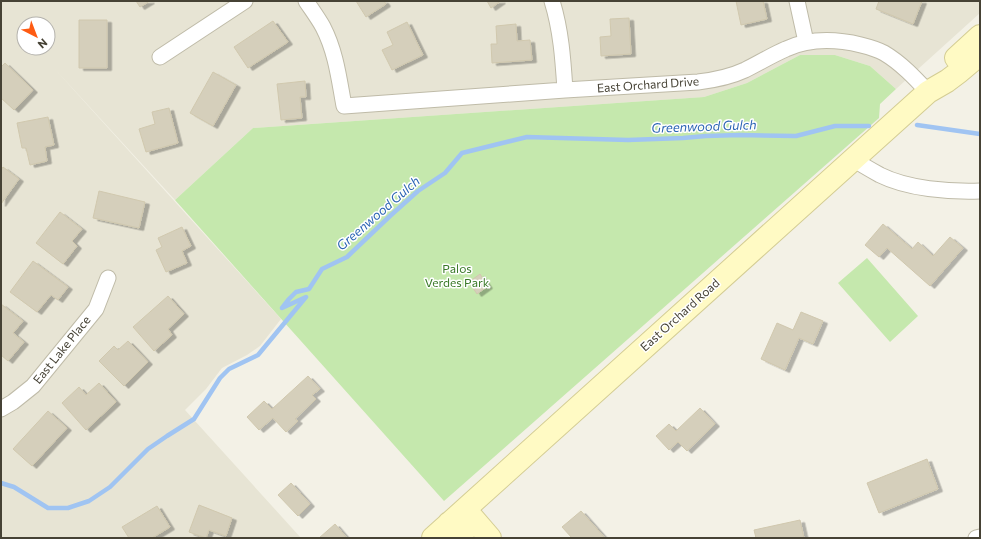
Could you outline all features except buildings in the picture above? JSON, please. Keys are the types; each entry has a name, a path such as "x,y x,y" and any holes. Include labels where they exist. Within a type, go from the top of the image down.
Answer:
{"main road":[{"name":"East Orchard Road","path":"928,92 949,64 980,36"},
{"name":"East Orchard Road","path":"433,538 459,523 928,92 953,77 980,54"},
{"path":"459,523 490,538"}],"street":[{"path":"160,57 245,1"},
{"name":"East Orchard Drive","path":"306,1 323,26 332,49 336,61 344,106 565,90 683,84 714,80 745,70 787,48 806,42 815,41 841,41 866,46 880,51 902,66 928,92"},
{"path":"552,1 557,17 563,51 565,90"},
{"path":"797,1 806,42"},
{"path":"854,159 866,168 906,184 948,190 980,191"},
{"name":"East Lake Place","path":"1,409 13,402 33,386 96,309 108,278"},
{"path":"976,538 980,537"}],"shaded area":[{"path":"1,1 980,1 980,13 896,89 870,66 835,55 800,55 747,83 704,97 253,128 175,200 53,67 281,319 260,346 247,355 222,368 206,389 185,410 301,538 1,538"}],"green space":[{"name":"Palos Verdes Park","path":"800,55 835,55 870,66 896,89 880,104 879,118 444,501 175,200 253,128 704,97 747,83"},
{"path":"867,258 918,316 890,342 838,283"}],"waterway":[{"name":"Greenwood Gulch","path":"917,125 980,134"},
{"name":"Greenwood Gulch","path":"1,483 14,487 48,508 68,508 89,501 110,487 148,449 194,419 220,378 229,369 258,355 306,297 282,308 296,292 309,289 322,269 347,257 418,191 445,173 462,153 527,137 628,140 740,135 796,136 835,126 869,126"}]}
